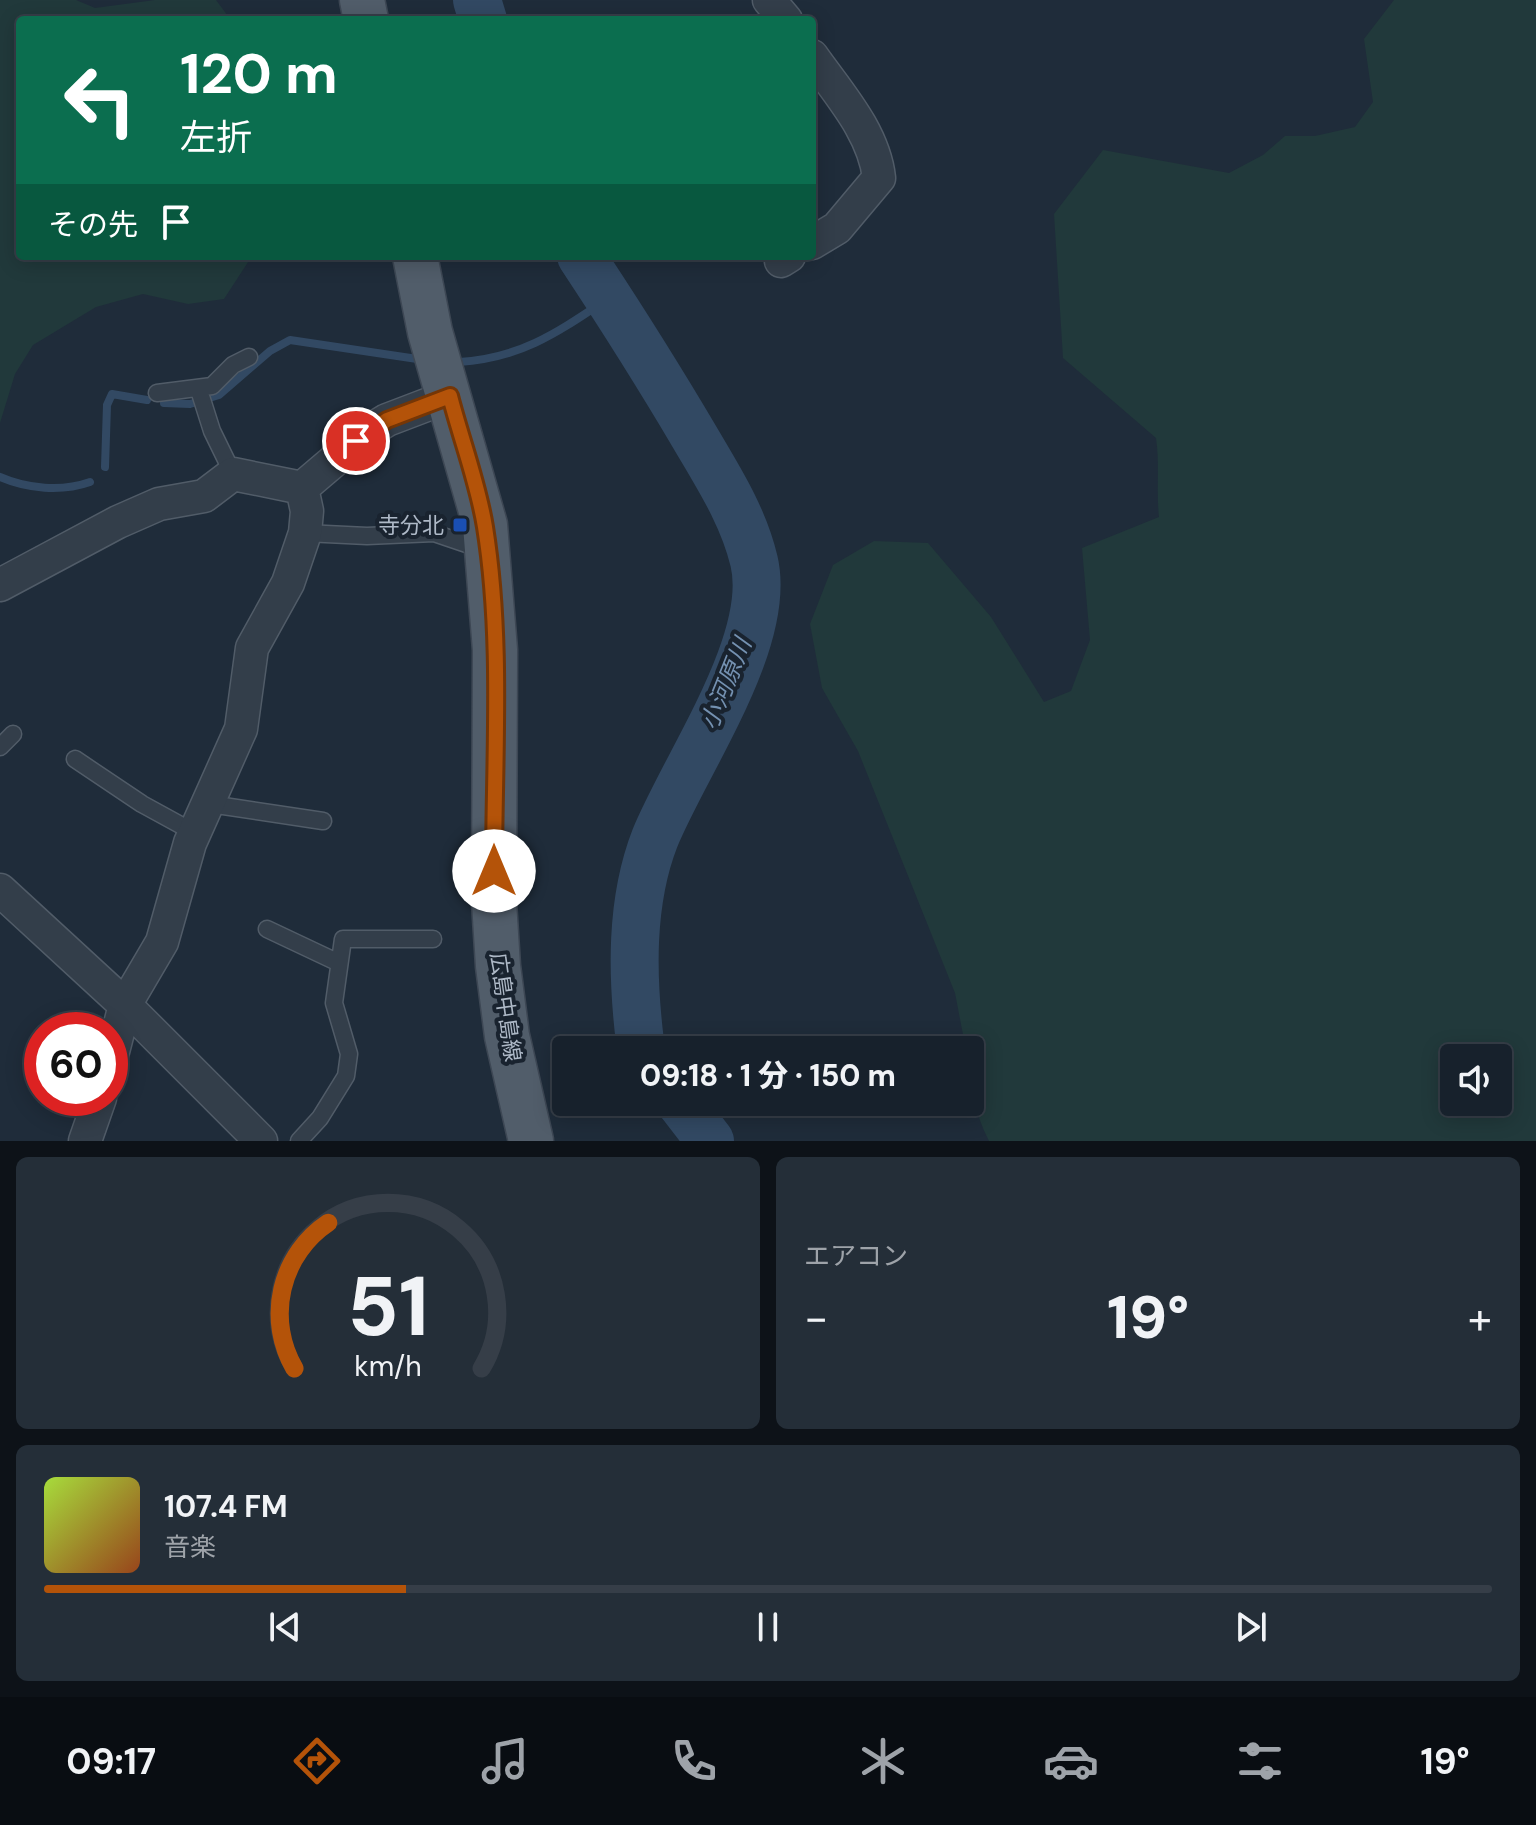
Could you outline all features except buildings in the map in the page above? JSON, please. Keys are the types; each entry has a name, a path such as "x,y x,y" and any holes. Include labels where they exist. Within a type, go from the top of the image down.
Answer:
{"main road":[{"name":"広島中島線","path":"416,260 430,332 485,525 495,650 494,902 498,966 507,1036 531,1141"}],"street":[{"path":"769,0 783,16"},
{"path":"816,62 856,118 877,164 879,178 837,228 816,241"},
{"path":"302,488 369,431 450,396"},
{"path":"0,585 118,522 159,504 204,496 233,474 302,488"},
{"path":"123,1012 162,942 195,833 241,729 252,648 288,583 305,533 307,511 302,488"},
{"path":"0,890 125,1005 261,1141"},
{"path":"85,1141 94,1116"}],"lane":[{"path":"157,393 212,386 233,365 249,357"},
{"path":"199,390 212,431 233,474"},
{"path":"305,533 367,536 421,532 487,551"},
{"path":"0,747 13,734"},
{"path":"75,759 142,804 195,833"},
{"path":"210,804 323,821"},
{"path":"267,929 339,963"},
{"path":"299,1141 320,1118 346,1076 349,1054 334,1003 343,939 433,939"}],"green space":[{"path":"0,0 76,0 95,8 155,0 216,0 228,16 16,16 16,260 249,260 224,299 188,304 143,294 96,307 33,345 15,374 0,423"},
{"path":"1394,0 1536,0 1536,1141 989,1141 979,1116 984,1116 984,1036 963,1036 955,993 858,751 822,688 810,624 833,565 874,541 928,543 991,617 1044,702 1071,691 1090,640 1082,548 1159,517 1158,458 1156,438 1063,358 1054,214 1103,150 1229,173 1263,155 1285,136 1315,136 1355,127 1373,102 1364,39"}],"waterway":[{"name":"小河原川","path":"477,0 482,16"},
{"name":"小河原川","path":"584,260 721,481 737,512 754,561 756,593 751,628 739,664 655,838 647,862 635,939 639,1036"},
{"path":"459,362 521,349 556,332 609,298"},
{"path":"164,403 190,404 219,395 270,351 290,340 424,360"},
{"path":"105,467 107,405 112,394 147,400"},
{"path":"0,477 45,488 90,482"},
{"name":"小河原川","path":"691,1116 710,1141"}],"place":[{"name":"寺分北","path":"460,525"}],"route":[{"path":"356,441 387,420 450,396 485,525 490,576 495,650 494,871"}]}
